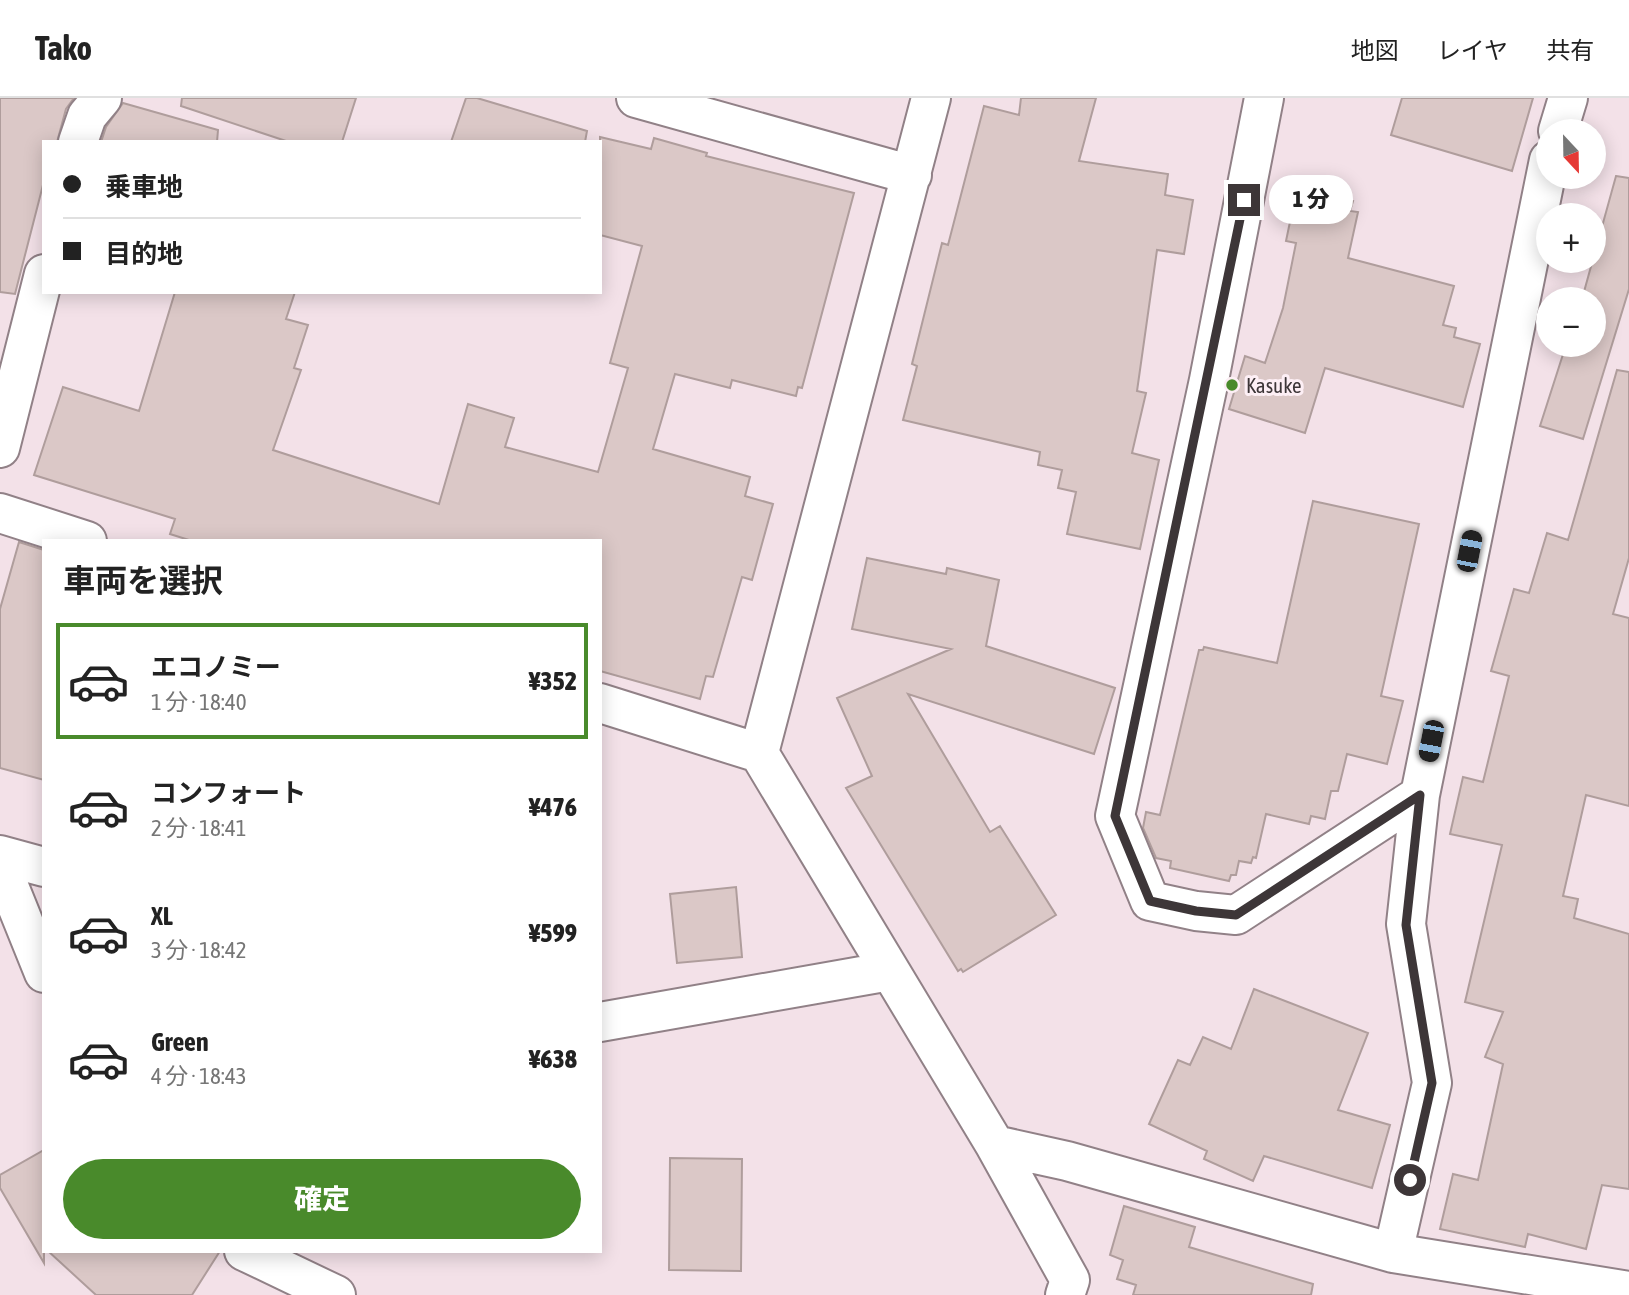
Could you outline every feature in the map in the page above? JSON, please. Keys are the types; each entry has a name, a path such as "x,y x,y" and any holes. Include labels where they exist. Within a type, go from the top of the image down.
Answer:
{"street":[{"path":"79,140 87,116 102,98"},
{"path":"635,98 912,175"},
{"path":"759,753 931,98"},
{"path":"1264,98 1209,380 1115,816 1150,901 1196,911 1236,915 1420,795"},
{"path":"1562,119 1568,98"},
{"path":"1393,1253 1432,1083 1406,925 1420,795 1543,189"},
{"path":"0,449 42,282"},
{"path":"0,513 81,539"},
{"path":"602,704 759,753 995,1144 1070,1280 1065,1295"},
{"path":"0,855 42,866"},
{"path":"0,864 42,968"},
{"path":"602,1022 890,971"},
{"path":"995,1144 1067,1161 1393,1253 1629,1292"},
{"path":"248,1253 336,1295"}],"building":[{"path":"0,98 74,98 66,109 58,140 42,140 42,189 15,294 0,292"},
{"path":"182,98 356,98 343,140 283,140 181,106"},
{"path":"466,98 477,98 587,131 585,140 452,140"},
{"path":"1021,98 1096,98 1079,161 1168,174 1165,195 1193,200 1184,254 1157,250 1137,391 1146,393 1132,453 1159,460 1140,549 1067,534 1076,492 1058,488 1062,470 1038,465 1040,452 903,420 917,366 912,364 942,243 948,245 984,106 1019,115"},
{"path":"1402,98 1533,98 1512,171 1391,135"},
{"path":"123,103 218,130 217,140 102,140 106,127"},
{"path":"600,137 651,149 654,138 707,153 706,156 854,193 802,388 798,387 796,396 732,380 730,388 675,374 653,449 750,477 745,496 773,504 752,580 742,577 713,677 706,676 700,699 602,672 602,539 186,539 170,534 175,519 34,475 63,387 139,411 174,294 294,294 286,319 308,325 294,368 301,370 273,450 439,504 468,404 514,418 505,447 598,472 628,368 610,363 642,246 602,236"},
{"path":"1616,176 1629,178 1629,289 1583,439 1540,426 1562,357 1606,357 1606,287 1585,287 1589,273 1606,273 1606,212"},
{"path":"1296,193 1353,201 1350,211 1358,212 1348,258 1454,286 1443,325 1456,328 1454,337 1480,344 1463,407 1325,368 1305,433 1229,409 1245,356 1265,363 1283,308 1296,243 1286,241"},
{"path":"1617,370 1629,372 1629,558 1613,614 1629,618 1629,806 1586,795 1563,896 1578,899 1574,918 1629,934 1629,1189 1602,1185 1586,1249 1528,1234 1525,1247 1440,1229 1453,1174 1478,1180 1503,1064 1485,1057 1503,1012 1465,1002 1502,845 1450,834 1463,777 1483,782 1509,676 1491,671 1514,589 1529,593 1547,533 1568,540"},
{"path":"1313,501 1419,524 1381,696 1403,701 1387,764 1347,754 1338,791 1331,791 1325,819 1311,816 1309,824 1266,814 1256,858 1253,857 1251,863 1239,861 1236,875 1231,875 1229,881 1170,868 1171,861 1156,858 1143,828 1146,812 1160,815 1199,650 1204,647 1277,663"},
{"path":"19,542 42,549 42,779 0,768 0,609"},
{"path":"867,558 946,574 947,568 999,580 986,646 1115,688 1094,754 908,694 990,832 1000,826 1056,915 963,972 961,969 958,971 846,788 872,776 837,698 951,649 852,629"},
{"path":"736,887 742,957 677,963 670,894"},
{"path":"1254,989 1368,1033 1338,1110 1390,1125 1372,1188 1264,1156 1253,1181 1204,1159 1207,1151 1149,1124 1178,1060 1190,1065 1203,1037 1231,1049"},
{"path":"42,1151 44,1263 0,1188 0,1175"},
{"path":"670,1158 742,1159 741,1271 669,1270"},
{"path":"1124,1206 1195,1227 1189,1247 1313,1284 1311,1295 1133,1295 1136,1285 1117,1279 1123,1260 1110,1255"},
{"path":"50,1253 219,1253 192,1295 96,1295"}],"place":[{"name":"Kasuke","path":"1232,385"}],"route":[{"path":"1244,200 1209,380 1115,816 1150,901 1196,911 1236,915 1420,795 1406,925 1432,1083 1410,1180"}]}
